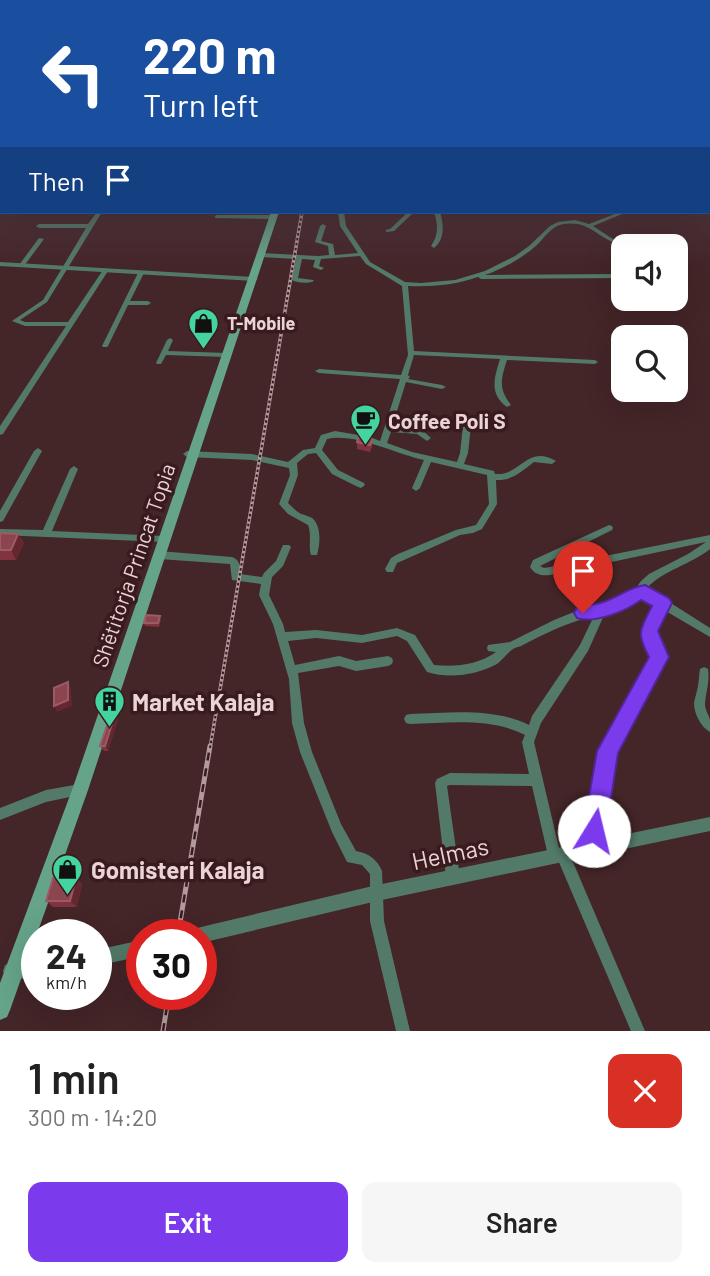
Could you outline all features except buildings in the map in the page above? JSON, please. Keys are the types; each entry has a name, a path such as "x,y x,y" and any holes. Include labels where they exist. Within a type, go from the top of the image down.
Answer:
{"main road":[{"name":"Shëtitorja Princat Topia","path":"0,1010 9,971 80,790 190,454 254,279 273,215"}],"street":[{"path":"71,324 25,324 15,321 41,306 98,214"},
{"path":"341,214 343,226 362,254 376,269 404,284 430,285 477,277 611,276"},
{"path":"388,231 409,214"},
{"path":"434,246 438,241 440,225 437,214"},
{"path":"588,226 619,214"},
{"path":"217,217 273,215"},
{"path":"477,277 521,255 557,223 574,221 611,240"},
{"path":"39,226 90,226"},
{"path":"323,226 318,242 331,245 332,257"},
{"path":"22,264 41,239"},
{"path":"261,255 318,258 362,254"},
{"path":"299,257 295,280 311,281"},
{"path":"318,258 316,267 321,268"},
{"path":"0,264 254,279"},
{"path":"0,432 105,271"},
{"path":"104,346 141,273"},
{"path":"383,444 411,353 404,284"},
{"path":"126,303 148,303"},
{"path":"159,363 170,340"},
{"path":"165,353 227,355"},
{"path":"411,353 595,362"},
{"path":"504,358 497,389 498,395 507,405"},
{"path":"319,371 405,379 442,387"},
{"path":"460,465 467,426"},
{"path":"388,429 419,432 427,438"},
{"path":"318,450 324,437 331,434 485,470 492,476 503,479 523,469 533,459 552,461"},
{"path":"293,464 306,452 318,450"},
{"path":"318,450 335,471 361,485"},
{"path":"0,519 38,452"},
{"path":"190,454 252,457 293,464"},
{"path":"416,488 429,458"},
{"path":"293,464 294,475 283,504 312,521 315,526 314,553"},
{"path":"46,534 74,469"},
{"path":"390,569 394,561 401,557 459,532 478,527 493,504 492,476"},
{"path":"609,528 536,563 535,566 542,572 550,571 710,538"},
{"path":"0,532 163,539"},
{"path":"492,648 507,648 572,617 628,600 638,593 652,576 710,544"},
{"path":"286,547 280,563 265,581 265,602 282,637 291,670 298,723 312,767 345,848 352,857 365,859 376,872 377,921 403,1031"},
{"path":"159,555 232,561 235,564 236,577 265,581"},
{"path":"638,593 645,593 710,632"},
{"path":"592,847 608,751 659,657 659,652 650,642 649,631 663,603"},
{"path":"601,610 584,648 546,703 531,732 528,751 558,854 638,1031"},
{"path":"282,637 316,634 362,639 397,632 411,638 431,669 441,670 490,664 500,659 507,648"},
{"path":"291,670 339,661 356,666 388,661"},
{"path":"704,672 704,688 698,703 699,711 710,727"},
{"path":"410,719 494,720 512,722 531,732"},
{"path":"453,877 441,783 450,779 535,780"},
{"path":"0,814 46,796 80,790"},
{"name":"Helmas","path":"217,931 377,893 710,824"},
{"path":"9,971 21,971"}],"railway":[{"path":"210,748 302,214"},
{"path":"181,919 210,746"},
{"path":"163,1031 166,1010"}],"place":[{"name":"T-Mobile","path":"204,350"},
{"name":"Coffee Poli S","path":"365,447"},
{"name":"Market Kalaja","path":"109,728"},
{"name":"Gomisteri Kalaja","path":"68,896"}],"route":[{"path":"583,613 601,610 628,600 638,593 653,596 663,603 649,631 650,642 659,652 658,662 608,751 594,831"}]}
